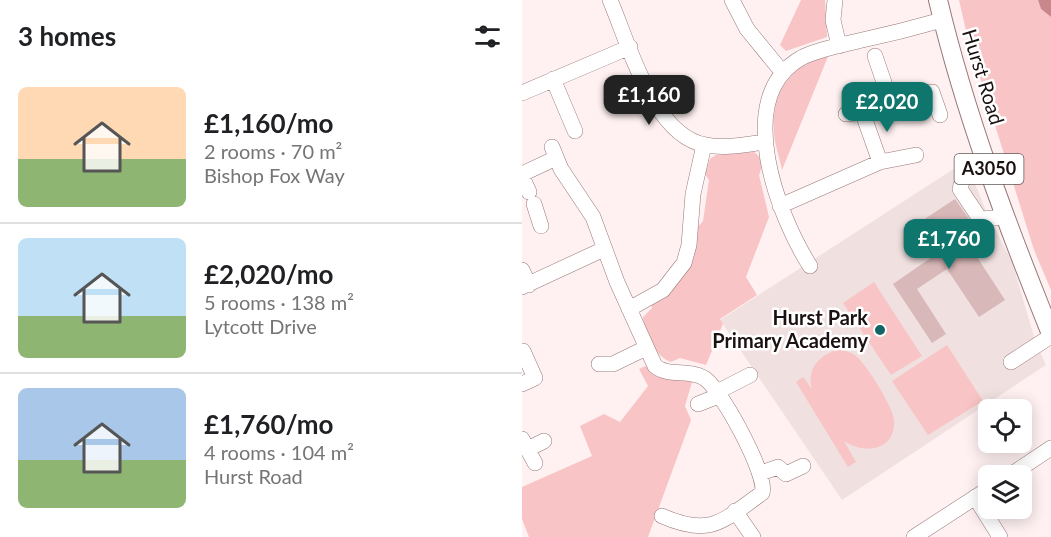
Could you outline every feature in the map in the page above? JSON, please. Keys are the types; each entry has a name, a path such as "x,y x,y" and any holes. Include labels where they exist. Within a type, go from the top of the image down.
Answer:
{"main road":[{"name":"Hurst Road","path":"938,0 949,51 1004,211 1051,335"}],"street":[{"path":"610,0 662,116 681,135 704,145 726,146 766,142"},
{"path":"732,0 747,29 783,73"},
{"path":"835,0 833,20 839,46"},
{"path":"810,266 789,229 780,206 766,142 767,106 783,73 801,58 942,20"},
{"path":"524,88 553,79 630,47"},
{"path":"875,56 890,100"},
{"path":"553,79 575,131"},
{"path":"846,114 863,114 890,100 932,92 940,115"},
{"path":"863,114 880,162"},
{"path":"629,309 663,290 684,262 689,245 693,194 704,145"},
{"path":"541,226 522,176 554,153 593,217 629,309 646,348 659,370 696,375 720,393 761,473 764,482 762,493 706,527 683,532 662,516"},
{"path":"780,206 880,162 916,155"},
{"path":"958,187 981,219 996,218 1004,211"},
{"path":"522,270 525,286 604,249"},
{"path":"1011,362 1051,335"},
{"path":"599,364 613,364 646,348"},
{"path":"523,351 533,379"},
{"path":"698,404 750,375"},
{"path":"528,450 544,441"},
{"path":"1026,465 1051,448"},
{"path":"761,473 778,467 786,474 803,466"},
{"path":"914,537 978,496"},
{"path":"975,498 1000,537"},
{"path":"735,510 753,537"}],"shaded area":[{"path":"801,0 825,0 827,37 786,51 780,45"},
{"path":"959,0 1038,0 1041,9 1051,17 1051,290 1034,250 968,39"},
{"path":"1038,0 1051,0 1051,17 1041,9"},
{"path":"829,54 782,170 774,134 774,119 780,94 794,73 804,65"},
{"path":"754,152 761,162 759,175 769,217 746,277 757,295 720,319 723,324 706,365 680,358 671,362 660,355 651,344 643,317 652,308 651,305 671,291 688,268 695,230 703,221 709,180 705,174 710,159 716,155"},
{"name":"Hurst Park Primary Academy","path":"966,161 986,211 1012,262 1035,340 1046,365 995,399 978,399 978,410 842,500 720,320"},
{"path":"874,282 922,356 891,375 843,303"},
{"path":"947,345 982,399 978,399 978,404 928,435 892,381"},
{"path":"839,349 854,355 861,361 879,386 894,420 890,439 877,447 860,448 844,441 856,462 848,467 796,382 803,377 812,389 811,375 816,363"},
{"path":"645,366 661,377 692,382 685,406 691,420 648,537 529,537 522,519 522,487 592,456 580,426 604,414 620,422 648,386 639,369"}],"building":[{"path":"955,199 976,229 964,237 1005,300 979,317 947,269 917,289 946,334 932,343 893,284 948,246 937,230 926,237 917,224"}],"place":[{"name":"Hurst Park Primary Academy","path":"880,330"}]}
